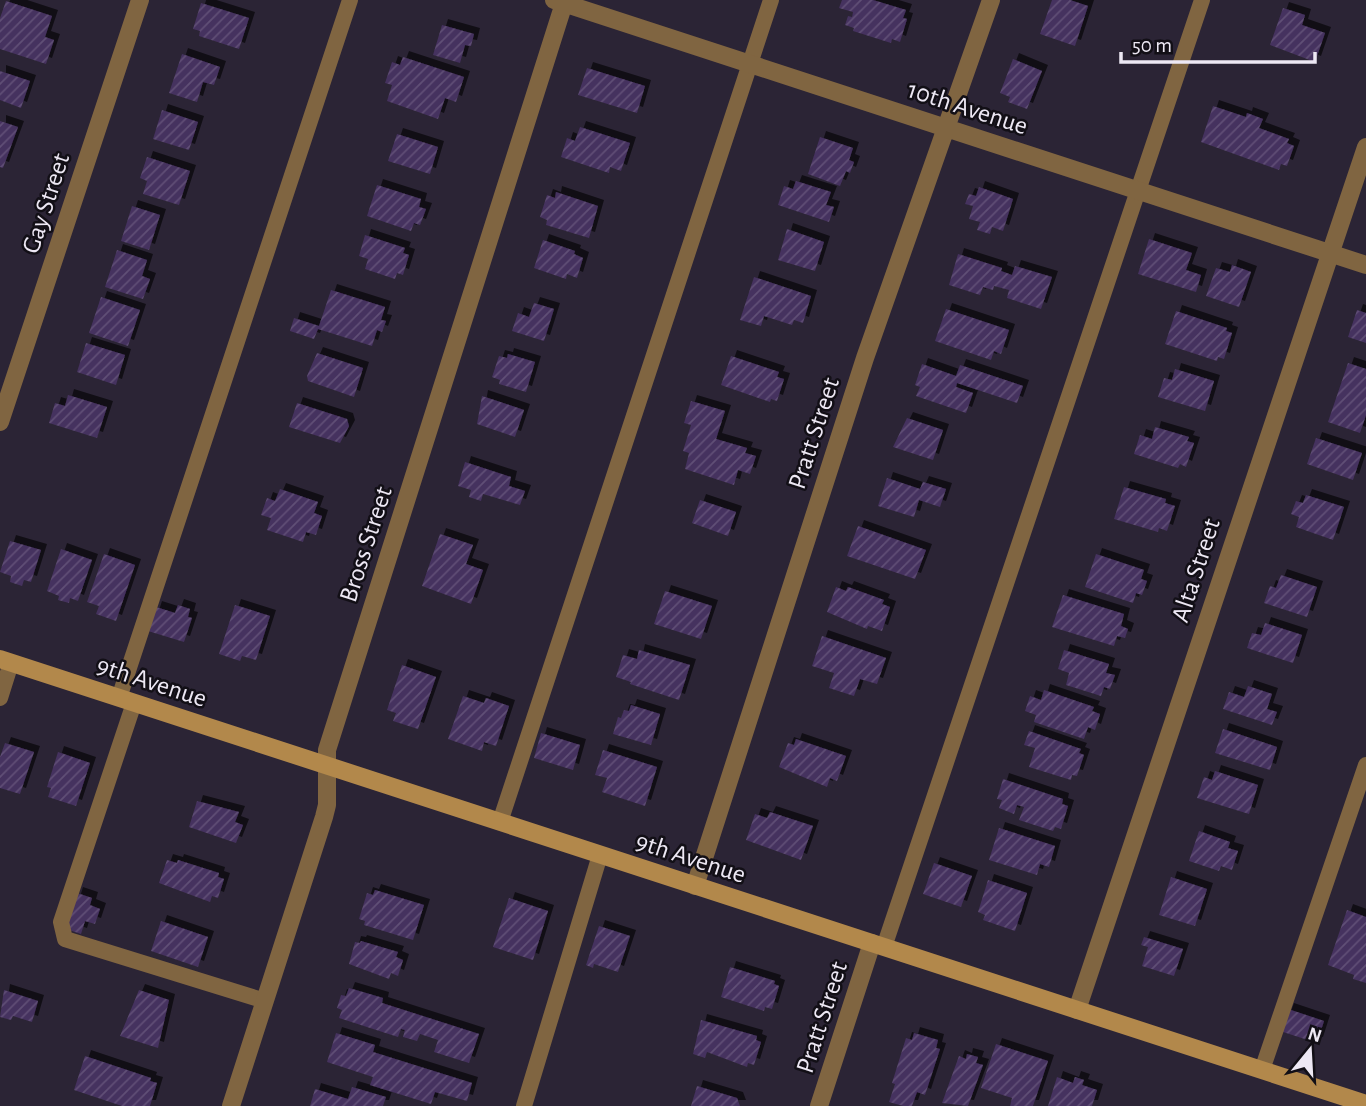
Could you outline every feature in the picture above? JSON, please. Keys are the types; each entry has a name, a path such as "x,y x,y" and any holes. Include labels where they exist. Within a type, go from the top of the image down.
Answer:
{"main road":[{"name":"9th Avenue","path":"6,661 1366,1104"}],"street":[{"name":"Gay Street","path":"0,422 140,0"},
{"name":"Pratt Street","path":"695,886 865,358 991,0"},
{"name":"10th Avenue","path":"561,1 1366,265"},
{"name":"Bross Street","path":"231,1106 327,805 325,766 331,738 561,1"},
{"name":"Alta Street","path":"1077,1010 1366,147"},
{"name":"Pratt Street","path":"819,1106 878,945"}],"lane":[{"path":"265,1001 65,939 61,922 126,701 350,0"},
{"path":"500,822 771,0"},
{"path":"878,945 1202,0"},
{"path":"0,698 6,661"},
{"path":"1262,1070 1366,765"},
{"path":"524,1106 600,855"}],"building":[{"path":"842,0 873,0 906,10 903,18 907,19 900,42 892,39 891,43 853,31 854,28 845,25 848,16 852,17 853,12 839,8"},
{"path":"1052,0 1070,0 1088,6 1075,46 1040,34"},
{"path":"6,1 52,16 45,37 54,40 46,64 0,49 0,18"},
{"path":"201,3 249,18 239,49 199,36 200,31 193,29"},
{"path":"1283,8 1305,15 1302,25 1325,33 1315,62 1270,45"},
{"path":"442,25 474,34 471,46 465,45 460,63 433,55"},
{"path":"182,54 220,67 214,85 203,82 197,102 169,93"},
{"path":"403,57 464,77 456,102 445,98 438,119 387,101 392,85 385,83 392,62 400,65"},
{"path":"1013,59 1042,71 1027,109 1008,102 1010,97 1000,93"},
{"path":"587,68 645,86 637,113 578,95"},
{"path":"0,71 30,81 21,108 0,100"},
{"path":"1213,106 1246,117 1247,113 1263,119 1259,128 1289,139 1287,143 1294,146 1287,166 1281,164 1279,170 1201,142"},
{"path":"162,110 198,122 189,150 153,139"},
{"path":"0,121 18,127 3,168 0,167"},
{"path":"580,127 630,143 621,171 610,167 609,173 561,157 567,138 575,141"},
{"path":"397,134 438,147 430,174 388,161"},
{"path":"820,137 853,148 849,160 854,162 850,173 846,171 840,186 808,174"},
{"path":"147,157 190,171 179,205 143,194 147,181 140,178"},
{"path":"796,181 831,192 826,205 834,207 829,222 778,205 784,186 793,189"},
{"path":"377,185 421,199 419,207 426,209 420,225 414,223 411,231 367,216"},
{"path":"979,187 1013,199 1003,231 992,227 990,234 977,230 980,222 969,219 973,206 965,204 969,194 976,196"},
{"path":"556,192 598,206 589,238 546,225 547,220 540,217 547,195 555,198"},
{"path":"132,206 160,215 149,250 121,241"},
{"path":"787,229 824,242 815,271 778,260"},
{"path":"365,235 405,248 403,253 409,255 403,275 397,273 395,279 365,269 368,259 359,256"},
{"path":"1149,239 1192,253 1186,270 1201,275 1196,292 1138,274"},
{"path":"543,240 575,251 574,254 583,258 577,278 567,274 566,279 534,268"},
{"path":"117,250 147,260 142,276 150,279 143,299 105,287"},
{"path":"958,254 1002,268 1001,271 1012,275 1015,266 1052,277 1041,309 1007,298 1009,290 994,286 993,290 983,287 980,295 949,285"},
{"path":"1232,265 1251,272 1239,307 1206,296 1216,268 1230,272"},
{"path":"754,277 811,296 803,323 794,320 792,325 764,316 761,326 740,320"},
{"path":"331,290 385,307 381,320 386,321 382,332 377,330 372,346 318,329 314,339 290,331 294,318 319,326"},
{"path":"101,297 140,310 128,346 89,333"},
{"path":"534,303 554,309 544,341 512,331 518,313 529,317"},
{"path":"946,309 1009,330 1001,354 994,351 991,360 935,341"},
{"path":"1357,310 1366,313 1366,343 1348,337"},
{"path":"1176,311 1227,328 1226,331 1232,333 1224,359 1218,357 1217,361 1165,344"},
{"path":"86,343 125,355 116,385 77,372"},
{"path":"317,353 363,368 354,397 308,381 307,376"},
{"path":"508,354 535,362 526,392 499,384 500,380 492,377 499,356 507,358"},
{"path":"731,356 779,372 777,377 784,379 777,401 771,399 770,402 721,385"},
{"path":"1348,363 1366,369 1366,415 1360,433 1328,422"},
{"path":"922,364 956,376 960,365 1023,386 1017,403 957,383 956,387 973,393 966,413 916,396 920,387 915,385"},
{"path":"1175,369 1214,381 1205,411 1158,397 1164,378 1172,380"},
{"path":"68,395 107,407 97,438 49,423 55,403 65,406"},
{"path":"482,396 524,410 515,437 477,424"},
{"path":"691,401 725,411 716,439 747,448 745,453 756,456 750,474 738,470 734,485 685,469 689,453 683,451 691,425 684,423"},
{"path":"297,403 347,419 349,426 340,443 289,427"},
{"path":"907,418 943,430 933,460 893,447"},
{"path":"1155,427 1189,437 1187,441 1194,443 1186,467 1180,464 1178,468 1134,454 1140,435 1152,439"},
{"path":"1316,438 1362,453 1353,480 1307,464"},
{"path":"465,462 511,477 509,486 525,491 520,505 483,494 481,501 469,497 471,490 458,486"},
{"path":"887,478 920,489 923,482 946,489 940,507 919,500 914,517 878,506"},
{"path":"1124,487 1166,499 1165,503 1175,506 1167,531 1159,528 1158,532 1114,519"},
{"path":"280,489 318,502 314,513 322,516 316,535 306,532 303,542 267,530 271,518 261,515 267,498 275,501"},
{"path":"1306,495 1344,507 1333,540 1296,527 1299,517 1291,514 1296,501 1303,503"},
{"path":"700,500 736,512 728,536 692,523"},
{"path":"858,526 926,550 915,579 847,556"},
{"path":"440,534 473,545 466,564 483,570 471,604 422,586"},
{"path":"10,541 41,550 31,582 24,580 22,586 10,582 11,576 0,572"},
{"path":"61,549 92,560 78,601 70,598 69,603 58,600 59,596 47,591"},
{"path":"104,554 135,565 116,621 96,614 99,606 87,602"},
{"path":"1096,554 1144,570 1141,579 1147,581 1142,595 1136,593 1133,603 1085,587"},
{"path":"1281,575 1317,587 1307,617 1264,603 1270,586 1276,588"},
{"path":"836,587 846,591 848,587 884,600 882,604 890,607 882,631 868,626 867,629 827,612"},
{"path":"665,591 712,606 701,639 654,624"},
{"path":"1063,595 1124,614 1121,626 1128,629 1125,638 1117,636 1114,646 1052,627"},
{"path":"178,605 190,609 188,617 192,618 184,642 148,631 156,607 175,613"},
{"path":"235,605 270,616 256,660 242,656 240,661 219,654"},
{"path":"1265,623 1302,635 1293,663 1247,648 1252,633 1261,635"},
{"path":"822,636 886,658 877,684 860,679 854,696 829,688 834,673 812,666"},
{"path":"639,650 690,665 679,700 616,677 623,655 637,659"},
{"path":"1064,650 1109,664 1106,673 1115,675 1110,689 1104,687 1101,696 1066,685 1069,673 1058,669"},
{"path":"402,665 436,677 418,729 393,721 396,713 387,710"},
{"path":"1248,686 1272,694 1267,709 1277,712 1272,725 1223,709 1229,692 1244,697"},
{"path":"1044,690 1094,707 1092,711 1100,714 1095,730 1088,727 1084,739 1034,722 1036,715 1025,711 1030,696 1041,700"},
{"path":"463,696 484,703 486,698 509,706 496,746 484,742 482,751 448,739"},
{"path":"631,705 660,714 651,745 613,734 618,717 621,718 624,710 629,711"},
{"path":"1223,729 1277,747 1270,770 1215,753"},
{"path":"1029,731 1081,749 1079,753 1084,755 1077,776 1072,775 1071,780 1029,767 1035,748 1024,745"},
{"path":"541,733 580,745 573,770 534,758"},
{"path":"796,739 846,756 837,781 830,778 827,787 779,767 788,743 794,745"},
{"path":"5,743 34,752 20,794 0,788 0,757"},
{"path":"603,750 657,767 645,806 602,792 607,778 595,775"},
{"path":"58,752 90,763 76,806 48,797 51,788 47,787"},
{"path":"1215,771 1258,785 1249,814 1197,798 1204,777 1212,780"},
{"path":"1003,779 1063,799 1062,804 1068,806 1061,829 1055,827 1053,831 1019,820 1024,807 1017,805 1014,814 999,808 1002,800 997,799"},
{"path":"197,801 239,812 235,822 243,825 236,843 189,827"},
{"path":"770,812 813,826 801,860 746,840 755,814 767,818"},
{"path":"999,828 1055,846 1049,867 1040,864 1037,875 989,860"},
{"path":"1199,831 1230,842 1228,848 1238,851 1232,870 1221,866 1219,871 1189,861"},
{"path":"167,860 177,863 178,860 219,873 218,877 224,879 218,898 212,896 210,902 159,883"},
{"path":"934,863 972,876 961,907 923,894"},
{"path":"1171,877 1207,889 1195,926 1159,915"},
{"path":"988,880 1027,893 1015,931 983,920 985,915 978,912"},
{"path":"375,890 424,905 413,940 364,925 365,921 359,919 367,893 373,895"},
{"path":"77,893 92,898 90,905 100,909 95,924 85,921 81,934 66,929"},
{"path":"509,898 548,911 533,960 493,947"},
{"path":"1347,910 1366,917 1366,983 1328,965"},
{"path":"161,921 208,937 198,967 151,951"},
{"path":"599,926 630,936 618,972 594,964 593,968 586,965"},
{"path":"1144,937 1183,949 1174,976 1142,966 1148,947 1141,945"},
{"path":"361,941 398,952 396,957 403,960 398,976 391,973 389,979 349,964 355,942"},
{"path":"730,967 775,981 774,984 779,986 772,1009 765,1007 764,1011 721,997"},
{"path":"349,988 383,998 382,1003 479,1034 469,1063 434,1052 438,1040 420,1034 417,1041 403,1037 405,1030 401,1029 398,1037 339,1018 342,1010 337,1008 341,995 346,996"},
{"path":"4,990 38,1001 32,1022 13,1016 11,1020 0,1017"},
{"path":"139,990 169,1000 158,1048 120,1036"},
{"path":"1288,1009 1324,1021 1317,1043 1280,1031"},
{"path":"701,1020 757,1036 756,1040 761,1042 754,1065 748,1063 747,1067 707,1052 705,1058 693,1054"},
{"path":"336,1033 375,1045 373,1052 472,1083 467,1101 435,1092 431,1104 370,1085 373,1077 327,1062"},
{"path":"914,1033 938,1040 936,1048 940,1049 925,1095 917,1092 912,1106 903,1106 889,1102 906,1038 912,1040"},
{"path":"996,1044 1048,1061 1033,1106 1010,1106 1012,1098 981,1088"},
{"path":"967,1054 978,1057 976,1063 983,1065 968,1106 942,1103 959,1056 966,1059"},
{"path":"85,1056 151,1078 150,1081 157,1083 150,1106 122,1106 74,1090"},
{"path":"1057,1077 1073,1083 1075,1077 1084,1080 1082,1085 1097,1090 1092,1106 1048,1106"},
{"path":"697,1086 737,1098 740,1106 691,1106"},
{"path":"352,1087 386,1097 383,1106 310,1106 315,1089 348,1099"}]}
